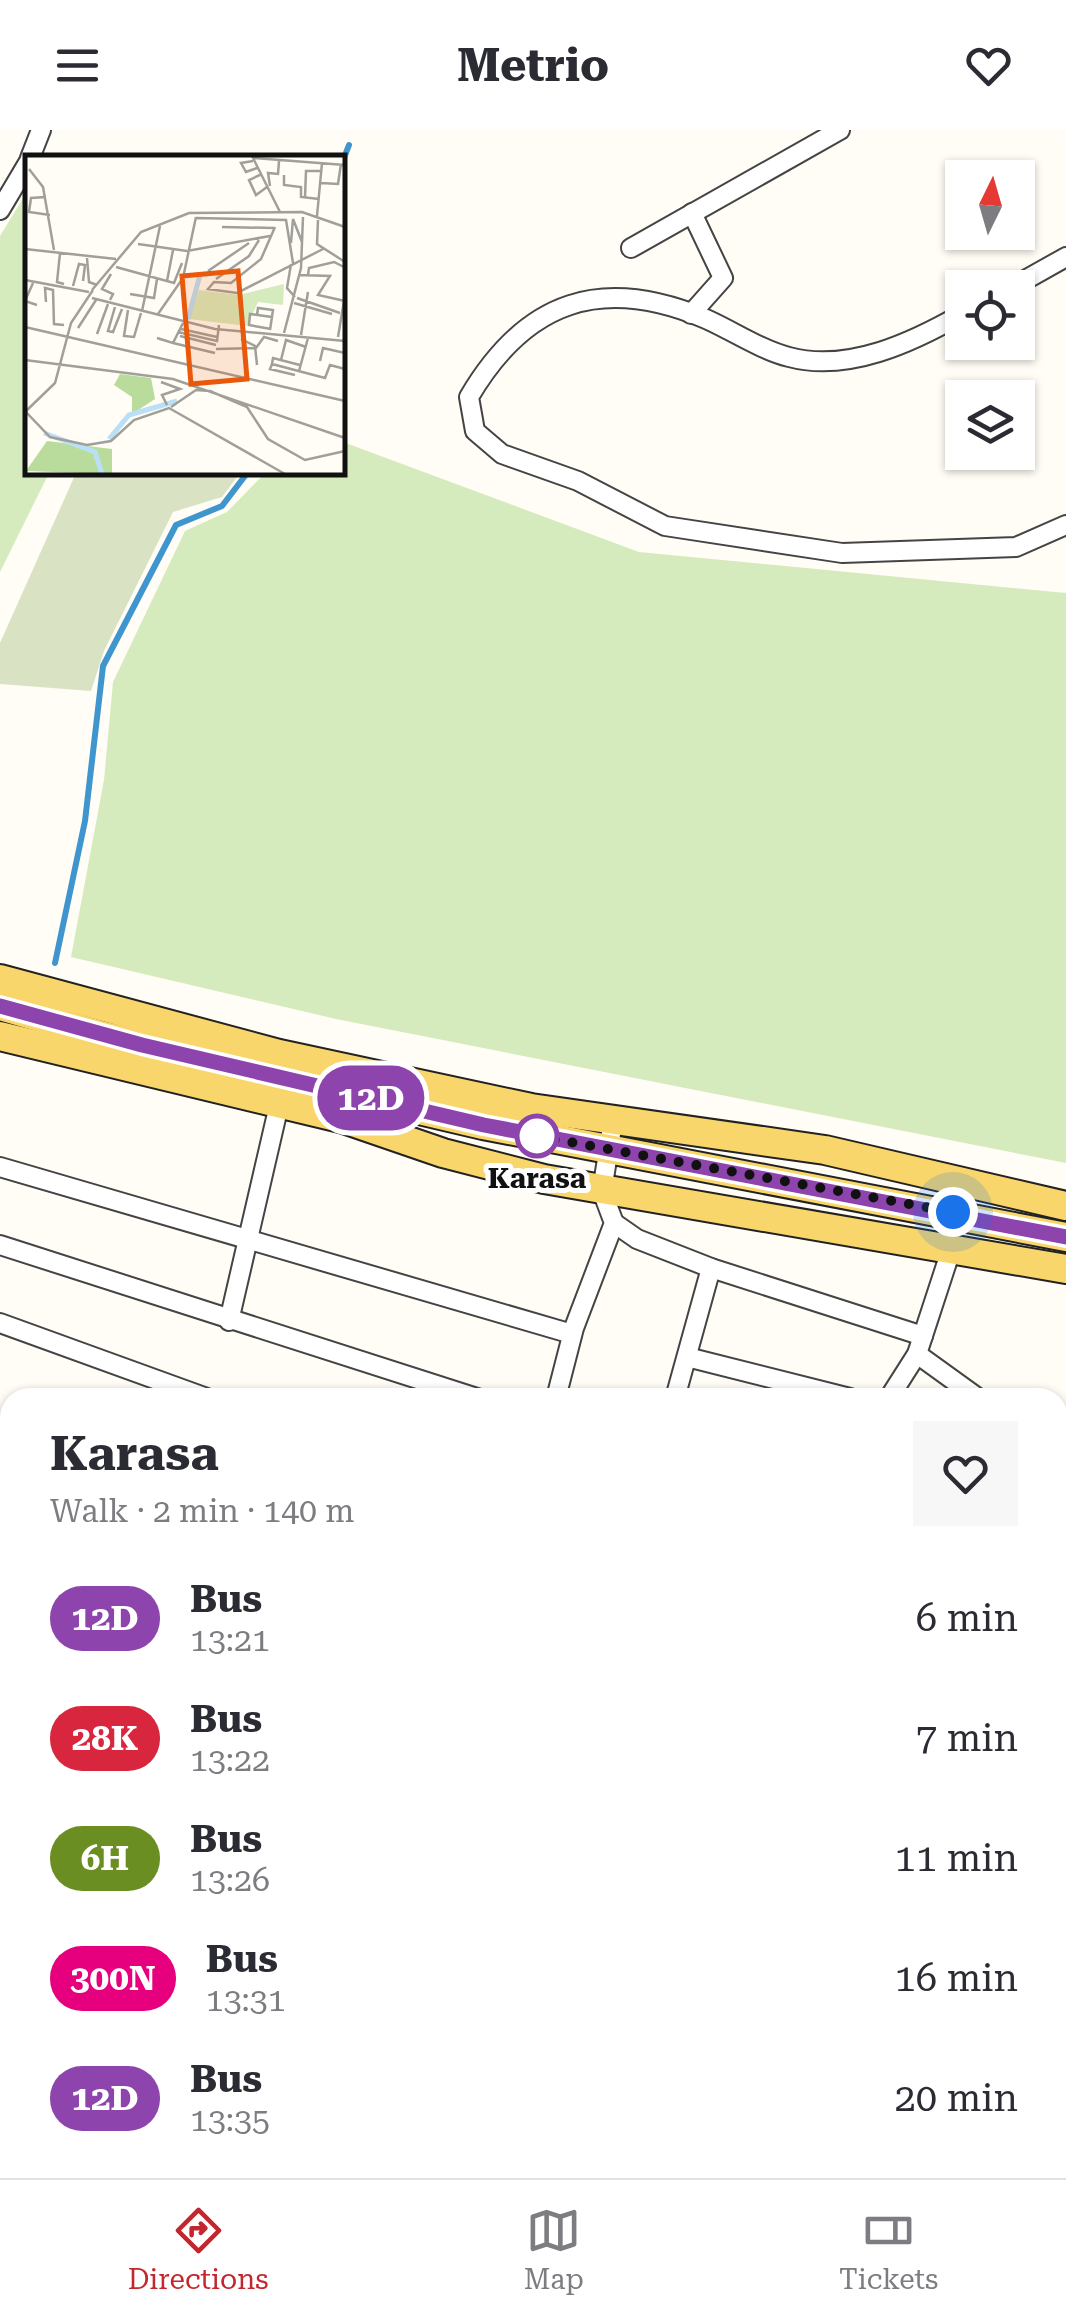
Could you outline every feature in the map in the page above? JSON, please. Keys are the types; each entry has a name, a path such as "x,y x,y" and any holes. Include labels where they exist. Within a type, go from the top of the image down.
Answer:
{"main road":[{"path":"0,978 279,1054 611,1136 1066,1237"},
{"path":"0,1006 216,1063 611,1136 824,1150 1066,1206"},
{"path":"0,1036 344,1120 460,1157 602,1191 952,1246 1066,1269"}],"street":[{"path":"31,155 41,130"},
{"path":"632,248 840,130"},
{"path":"0,210 25,167"},
{"path":"692,213 723,278 692,314"},
{"path":"1035,274 1066,257"},
{"path":"945,324 916,340 850,359 790,358 692,314 654,302 603,295 544,316 511,337 469,398 474,432 502,454 578,481 665,526 842,552 1016,547 1066,525"},
{"path":"228,1320 279,1105"},
{"path":"611,1136 602,1191 614,1223 637,1240 711,1268 924,1334 970,1388"},
{"path":"0,1167 572,1334"},
{"path":"558,1388 572,1334 614,1223"},
{"path":"0,1245 445,1388"},
{"path":"894,1388 924,1334 952,1246"},
{"path":"678,1388 711,1268"},
{"path":"0,1324 180,1388"},
{"path":"687,1357 810,1388"}],"green space":[{"path":"25,195 25,475 48,475 0,572 0,236"},
{"path":"345,443 639,552 1066,593 1066,1163 336,1019 71,957 104,780 113,682 185,531 227,512 263,475 345,475"},
{"path":"75,475 238,475 222,497 173,512 104,651 91,691 0,684 0,643"}],"waterway":[{"path":"345,155 349,145"},
{"path":"55,963 85,821 103,666 176,525 222,506 246,475"}],"bus line":[{"name":"12D","path":"0,1006 104,1036 484,1125 953,1212 1066,1237"}],"place":[{"name":"Karasa","path":"537,1136"}],"route":[{"path":"537,1136 953,1212"}]}
